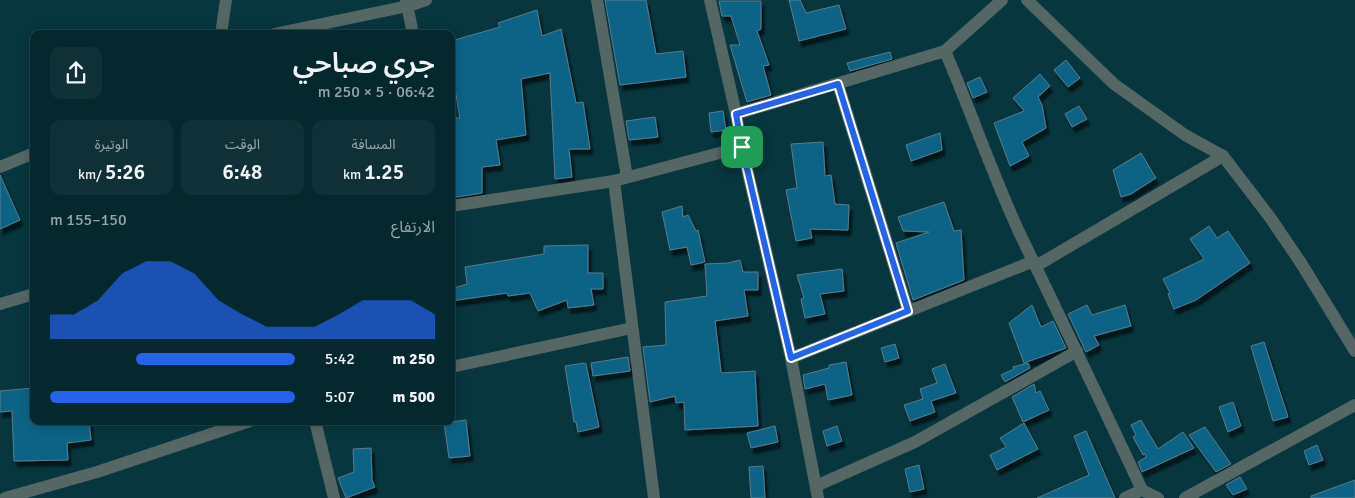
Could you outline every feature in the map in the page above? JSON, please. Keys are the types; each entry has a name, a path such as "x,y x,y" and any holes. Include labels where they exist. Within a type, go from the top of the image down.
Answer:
{"street":[{"path":"222,30 226,0"},
{"path":"291,30 426,0"},
{"path":"597,0 627,177"},
{"path":"710,0 791,358 817,492 915,442 1078,351"},
{"path":"736,114 945,51 1002,0"},
{"path":"1028,0 1114,84 1185,135 1223,156 1269,216 1301,263 1355,351"},
{"path":"407,3 412,30"},
{"path":"945,51 999,186 1142,490 1158,498"},
{"path":"838,84 908,311"},
{"path":"455,205 614,181 742,147"},
{"path":"0,167 30,155"},
{"path":"791,358 1035,263 1223,156"},
{"path":"614,181 654,498"},
{"path":"0,304 30,295"},
{"path":"455,365 632,328"},
{"path":"1185,498 1355,405"},
{"path":"5,498 97,472 238,425"},
{"path":"316,425 334,498"},
{"path":"1124,498 1142,490"}],"building":[{"path":"605,0 646,0 656,54 683,51 686,77 620,85"},
{"path":"789,0 800,0 806,13 839,5 846,29 799,41"},
{"path":"719,1 761,1 761,29 757,31 769,65 763,66 771,95 747,102 730,45 740,45 731,16 722,16"},
{"path":"537,10 542,36 561,29 576,103 583,102 590,149 569,149 572,177 555,179 550,73 521,79 526,135 496,140 500,165 482,167 482,193 455,197 455,118 460,118 455,89 455,40 500,27 498,23"},
{"path":"890,52 892,59 850,71 847,63"},
{"path":"1066,60 1080,78 1068,87 1054,70"},
{"path":"1040,74 1050,86 1038,97 1042,105 1046,128 1022,142 1029,156 1010,166 994,123 1024,111 1013,98"},
{"path":"980,77 987,92 973,98 967,83"},
{"path":"1079,106 1087,119 1072,127 1065,114"},
{"path":"723,111 726,130 711,132 709,113"},
{"path":"655,117 658,137 629,140 626,121"},
{"path":"940,133 942,150 911,161 906,145"},
{"path":"823,142 825,176 831,175 835,204 849,205 848,230 810,229 812,238 796,241 786,190 797,188 791,144"},
{"path":"1141,153 1156,178 1131,194 1121,197 1113,170"},
{"path":"0,175 20,220 0,229"},
{"path":"944,202 954,231 961,230 964,280 913,300 896,243 929,232 903,231 898,217"},
{"path":"682,206 683,217 688,215 696,231 698,230 705,262 691,265 687,247 670,250 662,212"},
{"path":"1209,226 1217,238 1228,231 1250,263 1196,300 1174,309 1168,294 1170,293 1163,279 1204,259 1190,239"},
{"path":"588,245 588,273 603,273 603,289 591,289 594,305 568,308 567,300 538,311 530,293 508,296 507,293 455,300 455,288 467,284 465,267 544,254 544,246"},
{"path":"740,260 743,272 758,272 758,290 744,290 748,316 715,321 722,373 755,371 758,426 685,430 684,402 676,403 675,396 650,402 643,347 666,345 665,302 707,296 705,264 728,263"},
{"path":"842,269 844,291 820,294 825,314 805,318 801,299 804,298 797,275"},
{"path":"1032,305 1041,327 1053,321 1066,348 1024,363 1009,323"},
{"path":"1087,305 1092,315 1125,305 1131,326 1094,336 1099,345 1086,352 1068,314"},
{"path":"1264,342 1288,417 1273,421 1251,346"},
{"path":"895,344 899,358 885,362 881,348"},
{"path":"628,357 630,371 593,376 591,363"},
{"path":"846,362 852,395 828,400 825,384 805,389 803,375 829,368 829,365"},
{"path":"1028,363 1030,368 1005,382 1001,375 1014,369 1013,367"},
{"path":"586,364 599,427 578,432 576,422 574,422 565,366"},
{"path":"945,364 956,393 931,401 935,412 910,421 904,405 923,399 920,389 937,383 932,369"},
{"path":"1034,384 1036,393 1040,391 1049,410 1023,422 1012,397"},
{"path":"30,388 30,425 89,425 91,440 67,443 68,460 14,461 12,411 0,412 0,391"},
{"path":"1233,402 1241,426 1228,432 1219,407"},
{"path":"466,420 470,456 449,458 444,425 455,425 455,422"},
{"path":"1141,420 1158,449 1183,432 1194,448 1142,472 1138,462 1146,457 1133,437 1136,435 1131,425"},
{"path":"1024,423 1038,449 997,470 990,455 1006,447 1000,438"},
{"path":"775,426 778,442 751,448 747,433"},
{"path":"837,426 842,441 827,446 823,431"},
{"path":"1205,427 1231,464 1216,472 1189,435"},
{"path":"1086,431 1115,498 1037,498 1089,475 1074,436"},
{"path":"1317,445 1323,460 1309,465 1304,451"},
{"path":"371,448 372,480 375,487 346,498 338,478 354,472 353,449"},
{"path":"919,465 924,489 910,492 905,469"},
{"path":"763,466 765,498 751,498 749,467"},
{"path":"1240,477 1247,489 1233,495 1226,485"},
{"path":"1355,480 1355,498 1311,498 1311,496"}],"route":[{"path":"838,84 908,311 791,358 742,147 736,114 838,84"}]}
